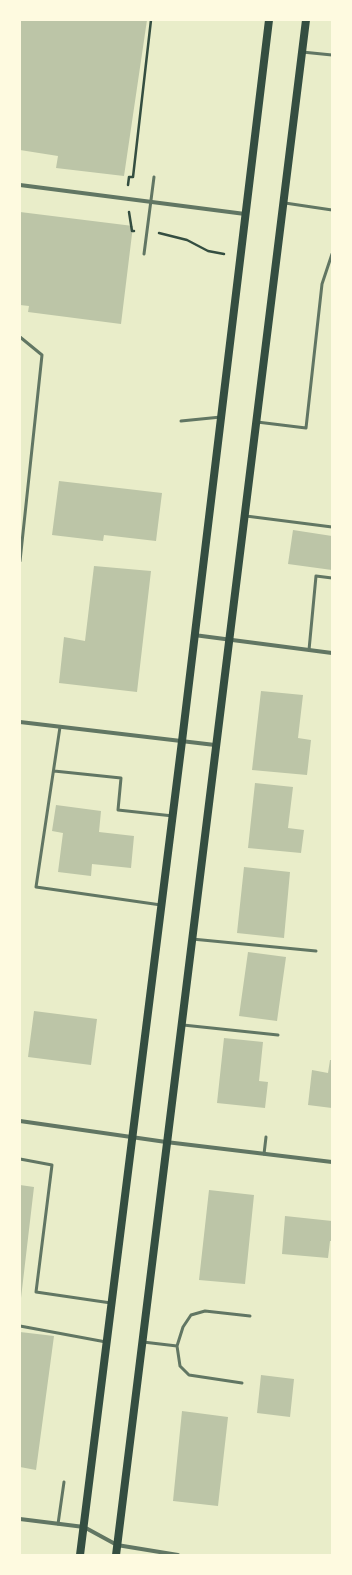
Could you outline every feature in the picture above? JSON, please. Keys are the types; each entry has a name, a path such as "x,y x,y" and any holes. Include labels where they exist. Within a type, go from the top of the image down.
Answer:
{"main road":[{"path":"80,1555 182,741 269,20"},
{"path":"116,1555 180,1025 306,20"}],"street":[{"path":"20,185 246,214"},
{"path":"194,635 332,653"},
{"path":"20,722 215,745"},
{"path":"20,1121 166,1142 332,1162"},
{"path":"20,1519 84,1527 117,1545 178,1555"}],"lane":[{"path":"302,52 332,55"},
{"path":"144,254 154,177"},
{"path":"283,203 332,210"},
{"path":"256,422 306,428 322,284 332,254"},
{"path":"20,337 42,355 20,561"},
{"path":"181,421 221,417"},
{"path":"244,516 332,527"},
{"path":"310,650 316,576 332,578"},
{"path":"60,727 36,888 161,905"},
{"path":"54,771 121,778 118,810 172,816"},
{"path":"191,939 316,951"},
{"path":"180,1025 278,1035"},
{"path":"264,1154 266,1137"},
{"path":"20,1159 52,1165 36,1292 111,1303"},
{"path":"242,1383 189,1375 180,1366 177,1346 183,1327 191,1315 204,1311 250,1316"},
{"path":"20,1326 106,1342"},
{"path":"141,1342 177,1346"},
{"path":"58,1524 64,1482"}],"path":[{"path":"151,20 134,177 128,177 127,199 132,231 158,232 187,240 208,251 224,254"}],"building":[{"path":"20,20 147,20 124,176 56,168 58,156 20,150"},
{"path":"20,212 133,226 121,324 28,312 29,306 20,305"},
{"path":"59,481 162,493 156,541 104,535 103,541 52,535"},
{"path":"293,530 332,536 332,570 288,564"},
{"path":"94,566 151,571 137,692 59,683 64,637 85,641"},
{"path":"261,691 303,695 298,738 311,740 307,775 252,770"},
{"path":"255,783 293,787 288,828 304,830 301,853 248,848"},
{"path":"56,805 101,811 99,832 134,836 131,868 92,864 91,876 58,872 63,833 52,831"},
{"path":"244,867 290,872 284,938 237,933"},
{"path":"248,952 286,957 277,1021 239,1016"},
{"path":"34,1011 97,1019 91,1065 28,1057"},
{"path":"224,1038 263,1042 259,1081 268,1082 265,1108 217,1103"},
{"path":"330,1060 332,1060 332,1108 308,1105 312,1070 328,1073"},
{"path":"20,1185 34,1187 21,1298 20,1298"},
{"path":"209,1190 254,1195 245,1284 199,1280"},
{"path":"285,1216 332,1221 332,1241 330,1241 328,1258 282,1254"},
{"path":"20,1332 54,1336 36,1470 20,1467"},
{"path":"261,1375 294,1379 290,1417 257,1413"},
{"path":"182,1411 228,1417 218,1506 173,1501"}]}
